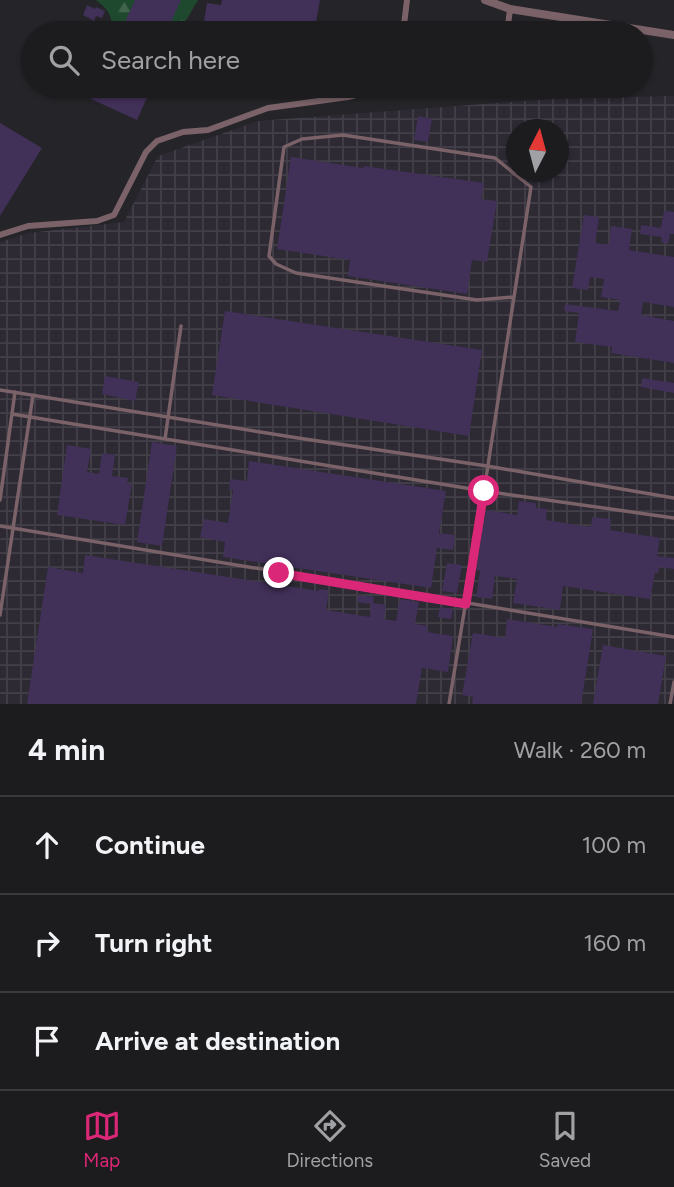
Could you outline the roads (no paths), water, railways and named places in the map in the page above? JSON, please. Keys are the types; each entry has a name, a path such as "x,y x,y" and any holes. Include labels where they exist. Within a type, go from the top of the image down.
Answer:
{"street":[{"path":"404,21 407,0"},
{"path":"485,0 510,9 586,21"},
{"path":"509,21 510,9"},
{"path":"653,32 674,35"},
{"path":"0,235 27,226 97,221 114,215 146,152 157,141 183,132 208,130 268,108 341,98"}],"lane":[{"path":"449,704 488,466 531,187 495,158 342,135 302,139 284,147 269,256 276,264 296,273 477,300 514,297"},
{"path":"165,439 181,326"},
{"path":"0,390 298,439 488,466 674,498"},
{"path":"0,500 15,392"},
{"path":"0,615 33,395"},
{"path":"12,414 484,491 674,518"},
{"path":"0,526 674,637"},
{"path":"670,704 674,682"}]}
